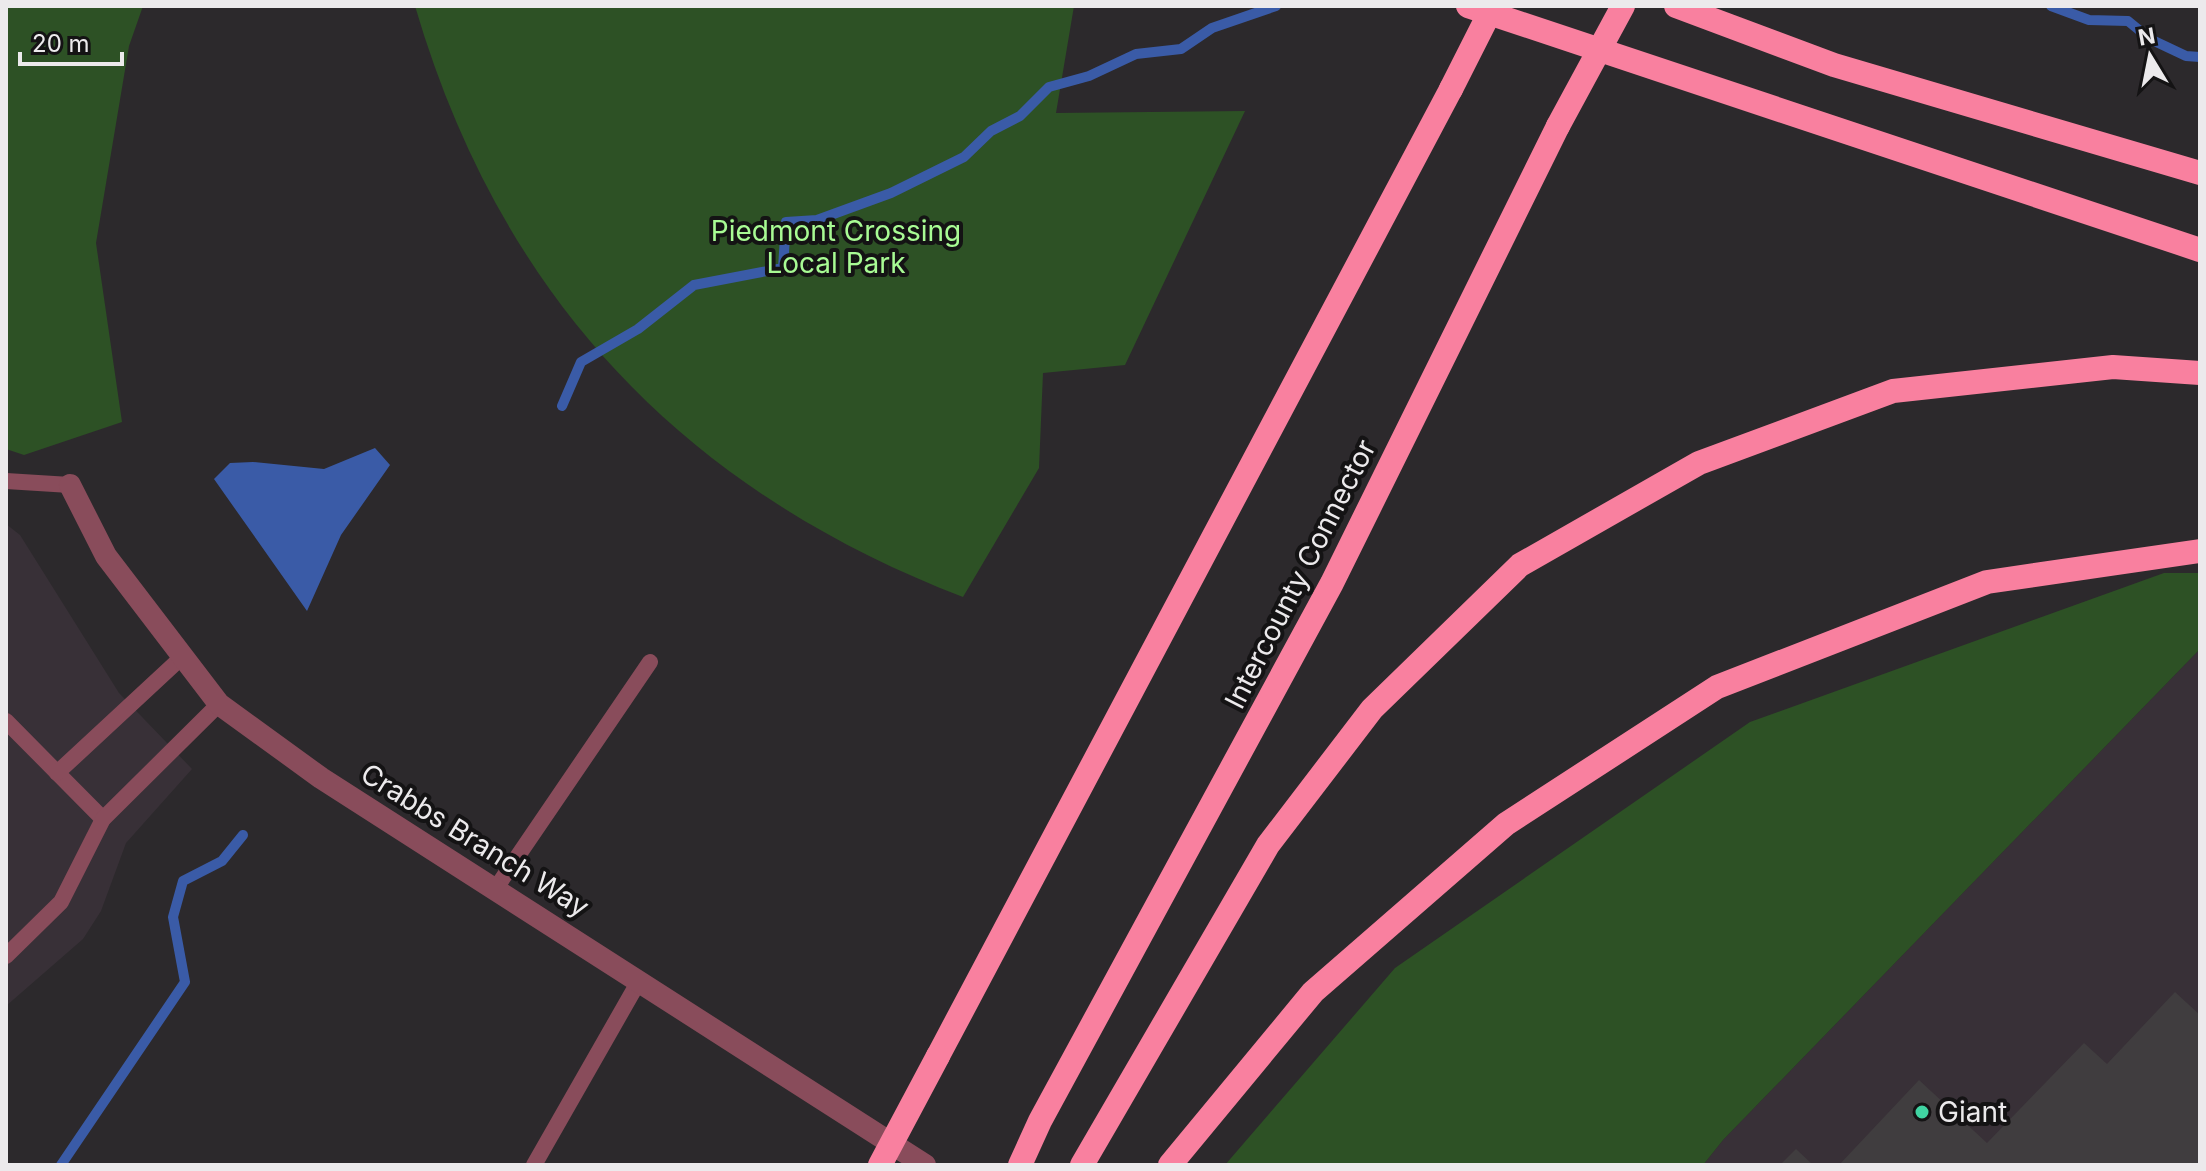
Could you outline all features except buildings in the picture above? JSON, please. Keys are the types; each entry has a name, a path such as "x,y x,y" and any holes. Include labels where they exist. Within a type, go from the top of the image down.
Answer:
{"highway":[{"path":"1468,6 1672,77 2200,250"},
{"path":"1451,89 1482,6"},
{"path":"880,1165 1493,6"},
{"name":"Intercounty Connector","path":"1020,1165 1040,1121 1332,583 1558,126 1623,6"},
{"path":"1676,6 1834,65 2200,173"},
{"path":"1086,1159 1268,845 1372,709 1520,565 1699,463 1893,391 2113,367 2200,373"},
{"path":"1170,1165 1313,992 1506,824 1717,687 1987,582 2200,551"}],"street":[{"name":"Crabbs Branch Way","path":"70,485 106,556 219,704 321,778 925,1165"}],"lane":[{"path":"6,481 70,485"},
{"path":"57,773 182,657"},
{"path":"496,888 650,662"},
{"path":"6,956 61,902 103,819 219,704"},
{"path":"6,721 103,819"},
{"path":"534,1165 639,981"}],"shaded area":[{"path":"6,524 20,535 119,693 192,769 126,843 101,911 83,939 6,1006"},
{"path":"2200,649 2200,1165 1703,1165 1723,1140"}],"green space":[{"path":"6,6 143,6 129,46 96,243 122,422 24,455 6,449"},
{"name":"Piedmont Crossing Local Park","path":"415,6 1074,6 1056,113 1245,111 1125,365 1043,373 1039,468 963,597 862,552 771,500 689,439 616,370 552,292 497,206 451,110"},
{"path":"2164,573 2200,573 2200,649 1723,1140 1703,1165 1225,1165 1395,968 1750,722"}],"water":[{"path":"375,448 390,465 341,535 307,611 214,479 230,463 253,462 324,469"}],"waterway":[{"path":"562,406 581,362 638,329 694,285 783,268 786,222 817,220 891,193 964,157 991,131 1020,116 1049,87 1089,76 1136,54 1181,49 1212,28 1276,6"},
{"path":"2051,6 2089,20 2128,21 2150,39 2186,56 2200,57"},
{"path":"61,1165 185,982 173,917 183,881 222,861 243,835"}],"place":[{"name":"Giant","path":"1922,1112"}]}
